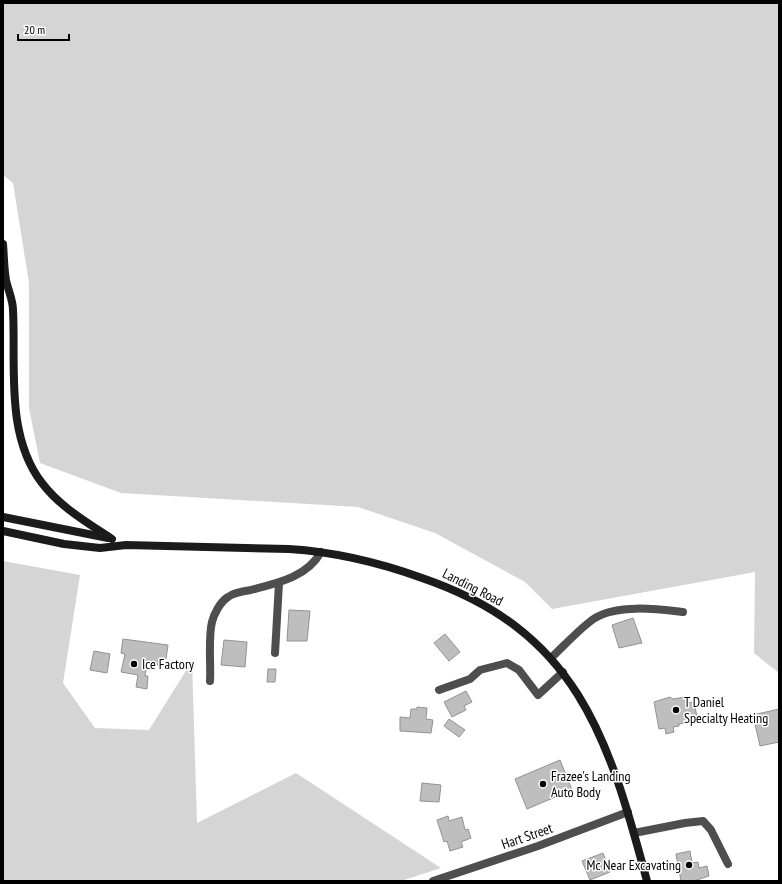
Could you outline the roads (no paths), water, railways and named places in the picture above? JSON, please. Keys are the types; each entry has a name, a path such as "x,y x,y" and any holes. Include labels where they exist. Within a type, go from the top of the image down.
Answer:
{"main road":[{"path":"3,244 4,283 13,307 18,430 27,460 42,484 74,514 112,539 126,545"},
{"path":"3,517 112,539"},
{"path":"3,531 64,544 100,548 126,545"},
{"name":"Landing Road","path":"126,545 289,549 354,557 390,567 446,587 485,606 504,618 529,637 551,658 563,672 577,693 596,728 619,783 647,881"}],"street":[{"path":"210,681 211,623 218,608 228,596 279,583 308,568 315,562 321,552"},
{"path":"275,653 279,583"},
{"path":"551,658 595,618 624,609 655,608 683,612"},
{"path":"439,690 470,679 480,670 507,663 519,670 538,695 563,672"},
{"name":"Hart Street","path":"433,881 538,846 628,812"},
{"path":"634,834 685,823 703,821 711,830 728,864"}],"place":[{"name":"Ice Factory","path":"134,664"},
{"name":"T Daniel Specialty Heating","path":"676,710"},
{"name":"Frazee's Landing Auto Body","path":"543,784"},
{"name":"Mc Near Excavating","path":"689,865"}]}
